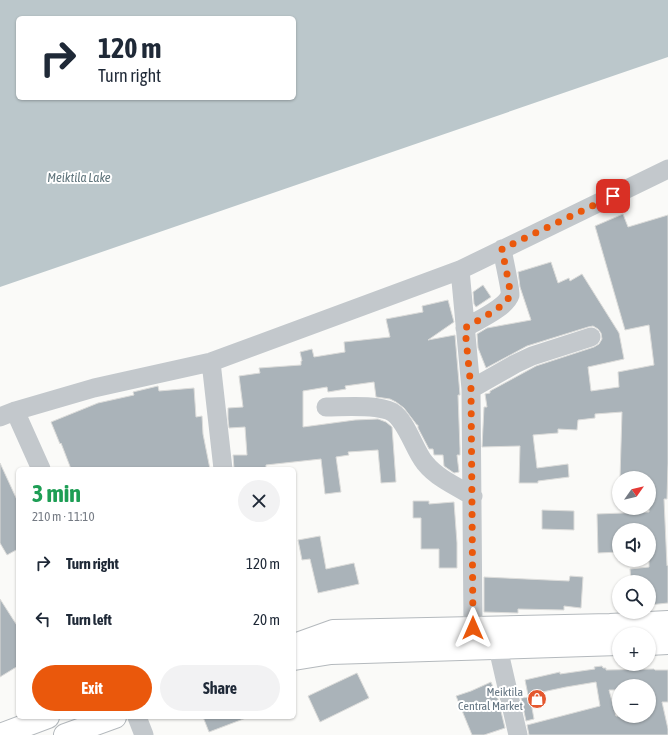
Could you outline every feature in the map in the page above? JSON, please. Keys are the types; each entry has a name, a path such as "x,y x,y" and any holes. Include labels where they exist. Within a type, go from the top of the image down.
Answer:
{"highway":[{"path":"296,644 333,631 610,625 668,622"},
{"path":"656,644 668,643"},
{"path":"296,659 331,653 612,644"},
{"path":"0,735 43,719"},
{"path":"65,735 109,719"}],"street":[{"path":"40,467 8,414 94,388 211,362 460,270 668,169"},
{"path":"465,328 501,306 506,302 510,294 502,249"},
{"path":"460,270 471,389 473,628"},
{"path":"471,389 532,356 590,337"},
{"path":"211,362 223,467"},
{"path":"326,407 380,408 393,413 404,426 424,462 432,471 473,496"},
{"path":"498,648 518,735"},
{"path":"138,719 144,735"}],"water":[{"name":"Meiktila Lake","path":"0,0 668,0 668,57 0,287"}],"building":[{"path":"623,214 628,227 668,215 668,463 667,499 664,499 667,566 668,565 668,603 656,604 656,575 630,575 630,569 656,567 656,523 612,523 612,552 598,553 597,514 656,515 656,471 620,471 622,412 595,414 595,418 578,420 577,430 558,429 558,433 533,435 537,468 568,464 569,477 538,481 538,483 519,483 520,446 482,447 484,407 487,407 485,394 490,393 490,391 536,366 594,347 599,344 602,339 601,333 598,329 593,326 588,327 527,346 486,368 478,348 477,334 487,328 531,320 520,287 518,272 551,262 558,283 569,278 570,281 582,274 619,333 624,359 588,367 591,391 619,387 618,372 654,365 649,325 625,330 595,226"},
{"path":"483,285 491,297 476,307 474,304 473,292"},
{"path":"448,300 454,322 428,340 455,335 460,395 458,395 460,455 457,455 459,472 454,473 444,466 443,455 434,455 433,449 429,449 418,428 418,425 404,408 390,399 376,397 374,382 345,386 346,389 328,392 327,387 303,391 303,427 355,420 378,419 386,422 392,427 396,482 381,483 378,450 348,452 349,455 336,457 341,492 325,494 321,459 266,465 266,467 234,467 233,455 247,455 245,427 229,428 228,419 228,408 243,407 239,376 260,373 259,368 301,365 302,361 300,352 312,349 314,357 345,352 344,342 390,337 386,319 423,312 422,306"},
{"path":"158,386 159,391 194,388 196,417 202,416 203,434 210,467 70,467 51,422 98,403 134,395 133,392"},
{"path":"0,463 16,498 16,550 7,555 0,543"},
{"path":"413,501 429,501 429,504 454,502 457,568 439,568 439,549 421,549 421,518 413,518"},
{"path":"542,510 574,511 574,530 542,529"},
{"path":"320,536 326,569 354,563 359,584 318,593 310,559 302,560 298,540"},
{"path":"570,576 583,577 581,608 564,606 564,610 518,609 518,613 484,612 484,577 569,581"},
{"path":"0,599 16,624 16,667 0,677"},
{"path":"602,666 603,668 606,668 606,670 612,671 668,670 668,702 662,702 668,735 529,735 527,725 600,706 596,682 528,695 525,680 560,672 560,674 595,669 594,667"},
{"path":"357,673 369,698 320,722 308,696"},
{"path":"491,682 498,699 505,728 484,735 472,735 456,696"},
{"path":"530,697 534,719 526,721 521,698"},
{"path":"204,719 243,719 209,732"}],"place":[{"name":"Meiktila Central Market","path":"537,699"}],"route":[{"path":"473,628 471,389 465,328 501,306 506,302 510,294 502,249 613,196"}]}
